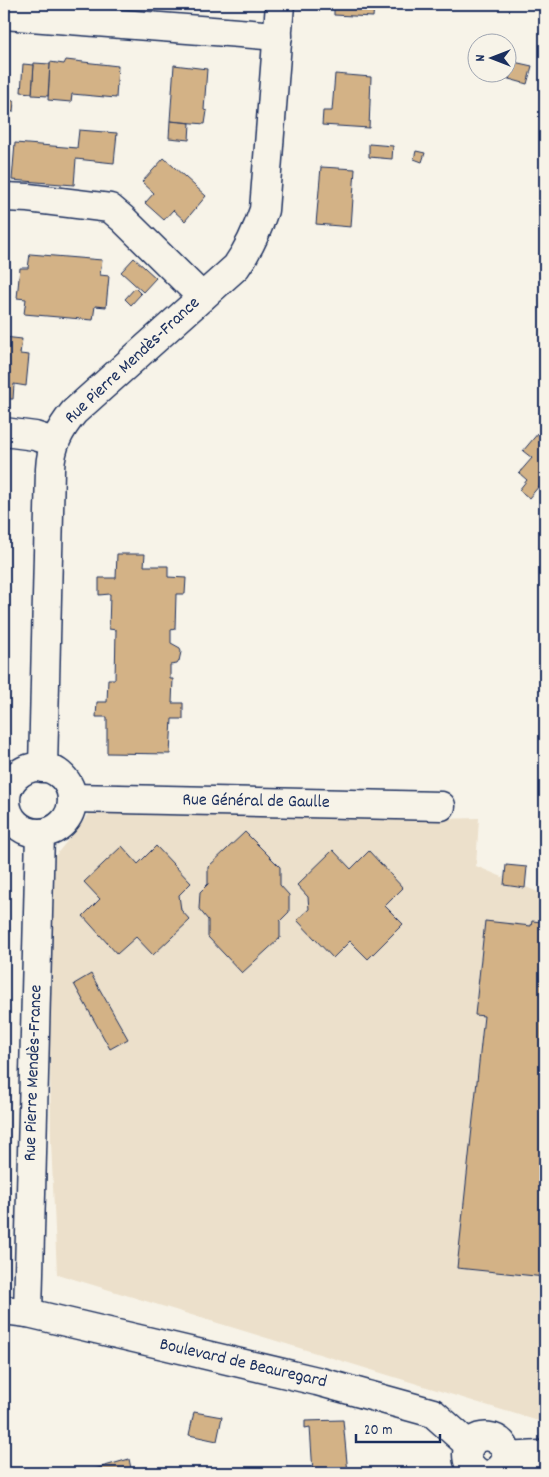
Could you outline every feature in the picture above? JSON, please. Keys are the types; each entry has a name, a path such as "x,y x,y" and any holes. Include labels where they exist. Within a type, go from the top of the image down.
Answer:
{"street":[{"name":"Rue Pierre Mendès-France","path":"43,768 50,456 54,442 62,426 74,412 236,267 247,252 258,230 264,210 280,4"},
{"path":"4,15 278,36"},
{"path":"4,198 28,198 110,208 136,231 202,298"},
{"path":"4,432 35,436 54,442"},
{"path":"32,768 54,771 63,778 69,787 72,798 71,809 59,826 50,832 40,834 29,832 20,827 8,812 5,801 13,780 32,768"},
{"name":"Rue Général de Gaulle","path":"72,798 441,806"},
{"name":"Rue Pierre Mendès-France","path":"16,1312 40,834"},
{"name":"Boulevard de Beauregard","path":"16,1312 317,1381 433,1413 470,1446"},
{"path":"486,1470 503,1444 492,1437 480,1437 467,1451 469,1463 486,1470 540,1455 545,1456"}],"shaded area":[{"path":"90,813 400,820 479,818 476,866 545,895 545,1423 57,1274 51,1142 49,968 55,856"}],"building":[{"path":"334,4 374,4 373,17 334,15"},
{"path":"66,60 118,66 116,98 72,94 71,102 48,100 50,62 64,64"},
{"path":"516,62 532,66 527,84 516,81"},
{"path":"34,63 50,64 48,96 32,95"},
{"path":"23,64 34,65 32,93 21,92"},
{"path":"174,65 207,69 204,110 207,111 205,124 170,121"},
{"path":"335,74 371,77 369,128 322,125 323,111 332,111"},
{"path":"4,100 14,101 13,112 4,111"},
{"path":"170,121 190,123 189,140 169,138"},
{"path":"79,130 117,133 114,163 76,159 74,185 12,180 15,143 77,148"},
{"path":"369,144 393,146 392,159 369,157"},
{"path":"416,151 425,153 422,162 414,159"},
{"path":"164,158 206,196 185,221 173,210 164,220 145,203 154,193 142,182"},
{"path":"321,167 355,169 351,227 316,224"},
{"path":"30,254 102,260 100,275 109,276 106,307 95,306 93,320 24,314 26,299 17,298 20,268 28,268"},
{"path":"134,258 156,278 143,292 121,272"},
{"path":"135,288 141,294 131,305 125,299"},
{"path":"4,337 22,339 20,354 29,355 26,386 14,384 13,399 4,399"},
{"path":"539,432 545,437 545,479 529,498 519,490 527,480 519,473 532,458 523,451"},
{"path":"117,554 145,554 144,566 168,566 168,577 186,578 185,594 176,594 175,629 171,630 171,643 180,648 181,652 177,664 170,665 170,679 173,679 172,703 183,703 183,719 172,719 170,754 107,753 107,717 96,717 97,702 107,702 108,679 115,679 116,630 109,629 110,594 99,595 99,578 116,578"},
{"path":"245,832 280,867 280,885 289,895 289,912 280,921 280,938 242,973 208,937 208,920 199,909 200,892 208,884 208,867"},
{"path":"122,846 138,864 156,846 191,883 179,895 181,910 190,920 153,955 136,937 117,954 83,916 100,899 84,882"},
{"path":"333,850 351,869 369,851 403,888 385,906 403,924 368,959 350,941 333,958 297,920 309,909 308,897 297,885"},
{"path":"506,865 527,867 525,888 504,885"},
{"path":"543,918 545,918 545,1277 457,1268 484,1016 475,1015 485,921 531,926 532,921 542,922"},
{"path":"4,943 8,943 7,955 4,955"},
{"path":"91,974 128,1039 110,1049 74,984"},
{"path":"194,1412 222,1417 217,1441 189,1435"},
{"path":"343,1420 348,1473 313,1473 310,1427 305,1428 305,1421"},
{"path":"129,1459 132,1473 81,1473"}]}
